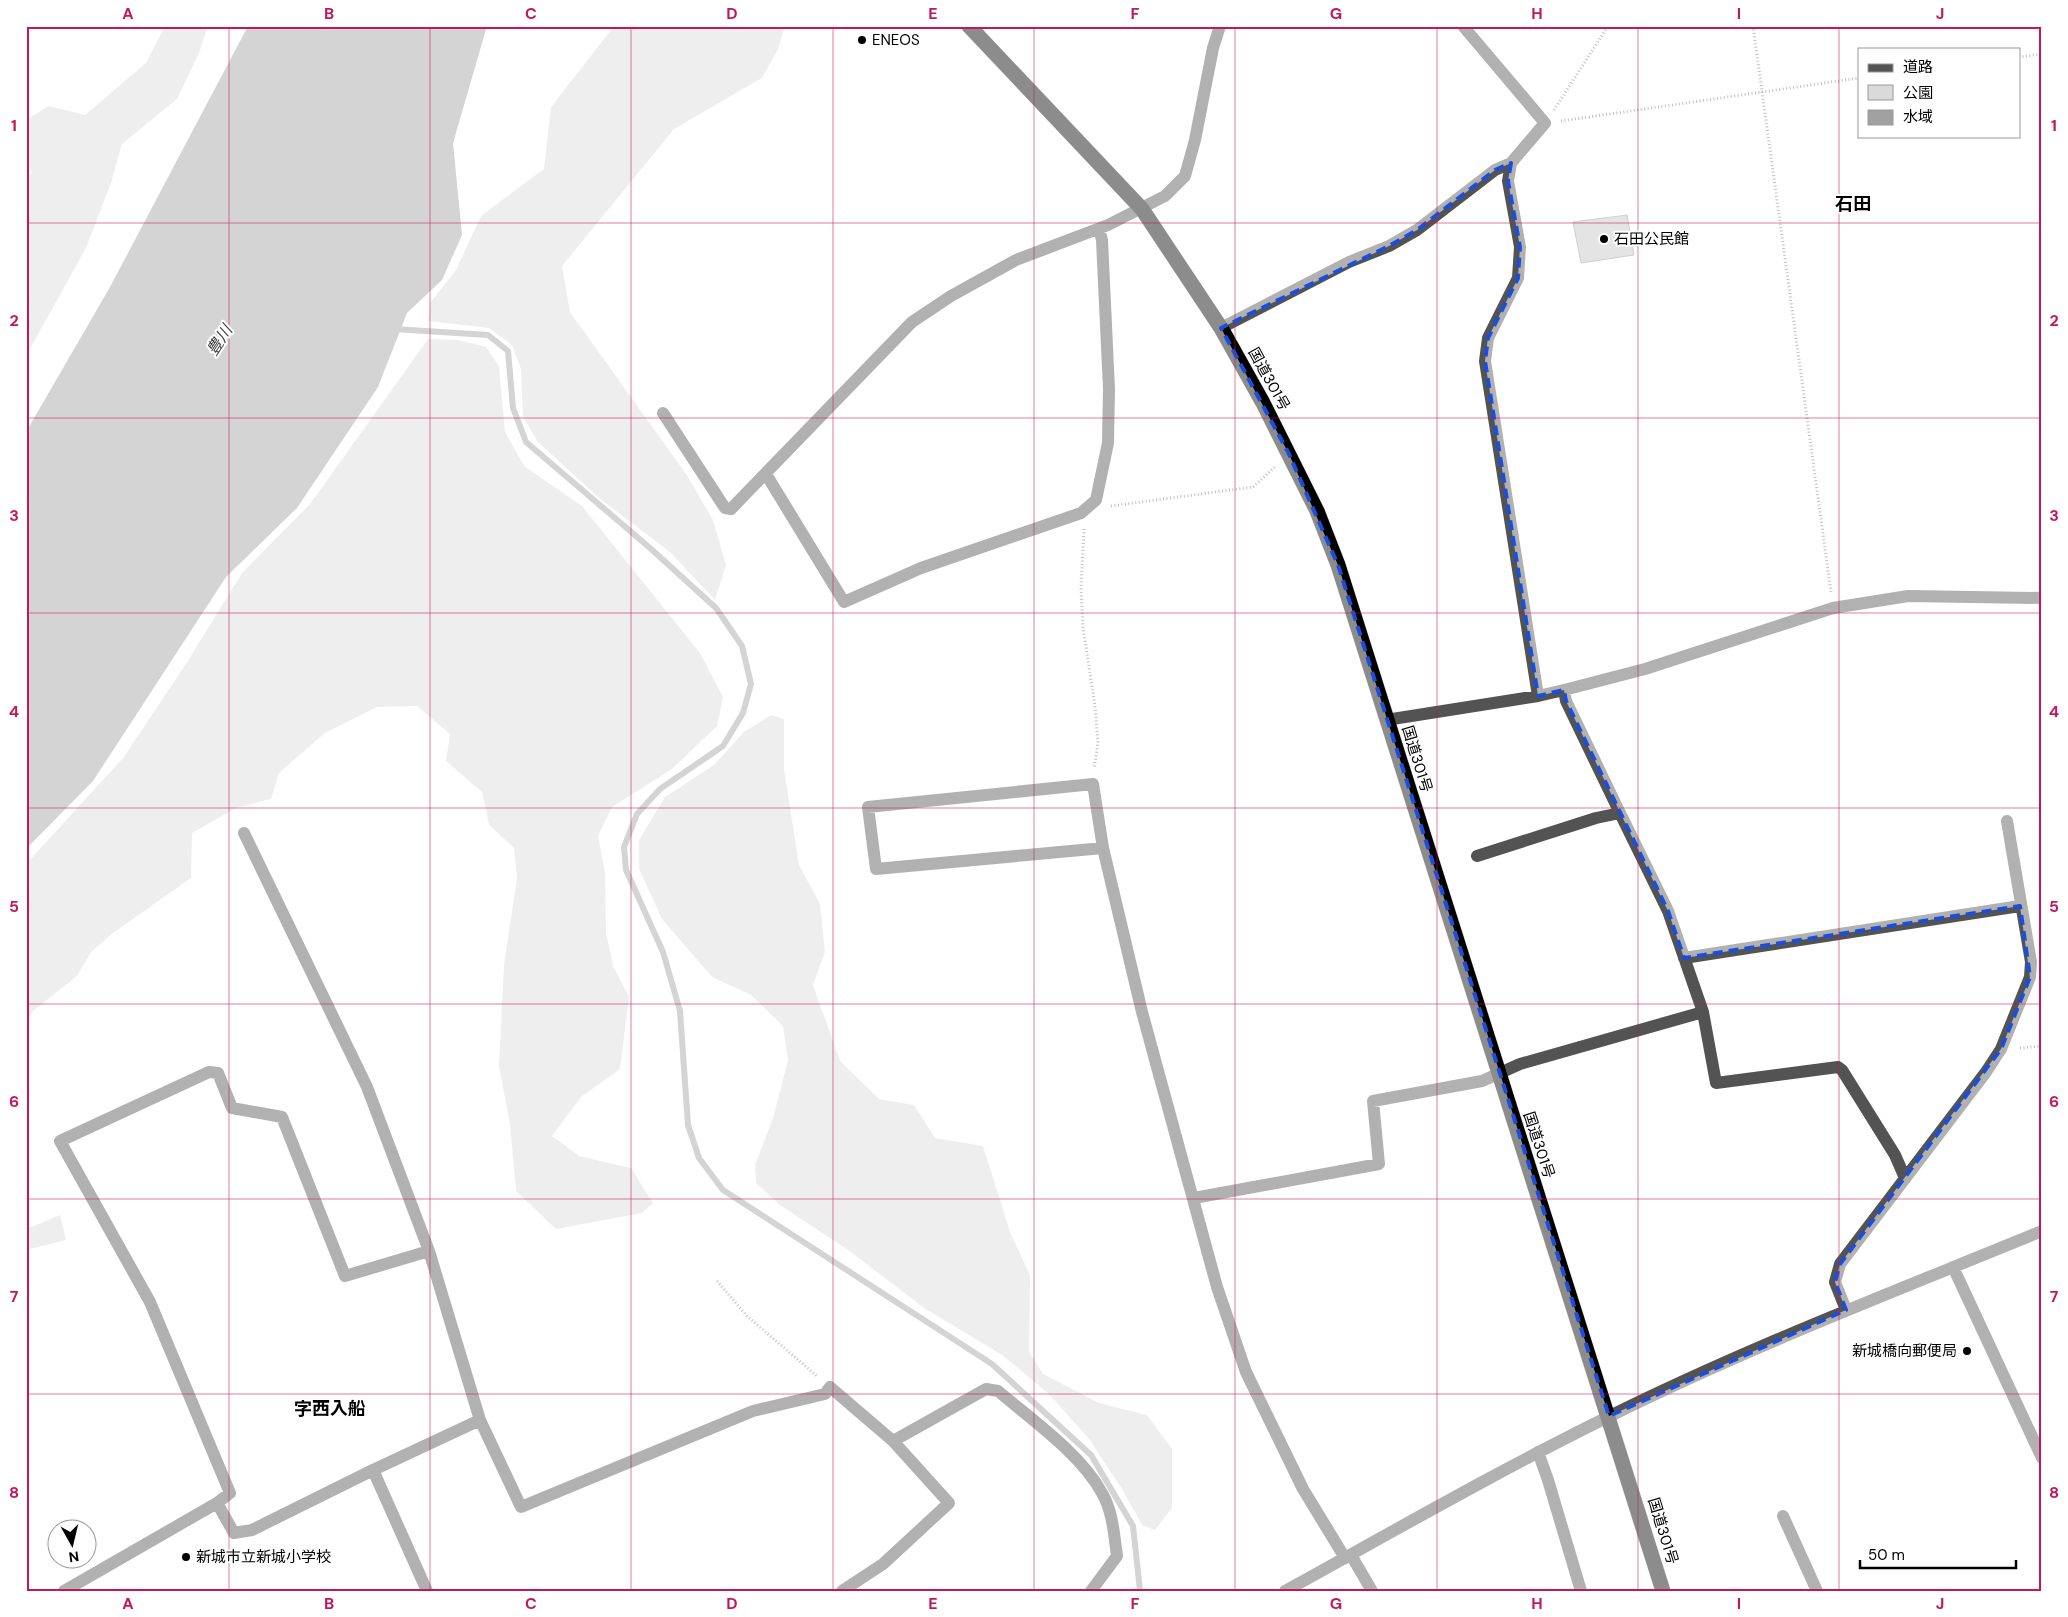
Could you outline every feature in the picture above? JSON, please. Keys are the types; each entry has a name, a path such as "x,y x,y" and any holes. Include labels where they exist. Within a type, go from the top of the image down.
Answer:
{"highway":[{"name":"国道301号","path":"969,26 1142,209 1220,328 1263,403 1317,511 1338,565 1663,1591"}],"street":[{"path":"663,413 725,508 731,509 912,322 951,296 1016,260 1099,229 1165,196 1184,176 1195,140 1213,48 1220,26"},
{"path":"1220,328 1349,262 1389,246 1417,230 1495,170 1511,163 1545,123 1463,26"},
{"path":"1511,163 1508,181 1520,247 1518,278 1488,338 1486,361 1538,696"},
{"path":"766,474 844,602 921,568 1020,535 1081,513 1089,508 1096,500 1108,443 1108,379 1102,240 1099,229"},
{"path":"1386,720 1538,696 1564,690 1645,669 1833,608 1908,596 2042,598"},
{"path":"1564,690 1566,701 1668,911 1703,1012 1716,1083 1838,1067 1842,1070 1895,1155 1905,1178"},
{"path":"1103,848 876,869 868,807 1093,784 1103,848 1167,1108 1194,1198 1216,1286 1246,1372 1303,1489 1372,1591"},
{"path":"1477,856 1596,818 1620,813"},
{"path":"1846,1310 1836,1282 1840,1264 1986,1072 2001,1049 2036,961 2020,906 2007,821"},
{"path":"244,833 367,1087 428,1251 480,1420 521,1507 753,1411 825,1394 830,1387 893,1441 950,1503 883,1564 842,1591"},
{"path":"1684,958 2020,906"},
{"path":"1194,1198 1378,1164 1373,1101 1482,1081 1520,1064 1703,1012"},
{"path":"64,1591 217,1503 230,1493 150,1302 60,1141 209,1072 218,1073 232,1108 282,1117 345,1276 428,1251"},
{"path":"1285,1591 1538,1452 1609,1416 1726,1361 1846,1310 2042,1231"},
{"path":"1953,1267 2042,1458"},
{"path":"893,1441 986,1389 998,1391 1085,1467 1103,1493 1111,1516 1117,1556 1092,1591"},
{"path":"217,1503 234,1533 252,1530 480,1420"},
{"path":"1538,1452 1581,1591"},
{"path":"373,1470 427,1591"},
{"path":"1782,1516 1817,1591"}],"path":[{"path":"1545,123 1608,26"},
{"path":"1753,26 1833,608"},
{"path":"2020,57 2042,54"},
{"path":"1545,123 1858,78"},
{"path":"1093,784 1098,743 1095,706 1083,627 1081,588 1083,533 1089,508 1128,506 1253,487 1289,454"},
{"path":"717,1280 747,1316 830,1387"}],"highlighted area":[{"path":"1511,163 1508,181 1520,247 1518,278 1488,338 1485,361 1538,696 1564,690 1566,701 1668,911 1684,958 2020,906 2030,977 2001,1049 1840,1264 1835,1282 1846,1310 1609,1416 1338,565 1289,454 1221,328 1389,246 1417,230 1495,170"}],"green space":[{"path":"165,26 208,26 199,53 177,99 122,144 111,183 86,248 26,356 26,179 32,173 26,159 26,120 49,106 85,115 146,63"},
{"path":"614,26 785,26 778,49 762,78 674,129 562,266 570,312 686,474 713,520 726,565 715,600 670,552 599,498 538,442 523,417 521,369 512,345 489,328 428,321 430,303 456,270 481,216 544,169 551,107"},
{"path":"428,339 458,340 486,347 499,366 505,432 524,466 582,506 700,653 723,697 717,726 672,769 612,807 598,836 605,872 606,933 613,966 629,997 620,1069 581,1097 552,1136 579,1156 631,1168 653,1203 642,1213 556,1229 516,1191 510,1124 499,1067 504,964 517,879 514,848 489,825 482,792 446,761 450,734 417,706 377,707 325,733 279,773 271,799 236,808 192,833 191,878 113,933 91,952 77,976 33,1011 26,1024 26,864 123,758 184,667 242,573 310,504"},
{"path":"771,715 784,719 784,769 799,865 820,904 825,952 813,985 840,1061 879,1099 914,1105 935,1138 983,1146 1010,1232 1030,1275 1029,1352 1043,1374 1099,1403 1147,1415 1172,1449 1172,1508 1155,1530 1142,1525 1122,1489 1089,1439 1049,1394 1002,1355 924,1308 851,1252 780,1205 756,1183 755,1165 773,1118 788,1060 783,1026 751,995 712,977 662,919 639,869 639,840 665,797 714,765 744,732"},
{"path":"60,1215 66,1240 26,1250 26,1229"}],"water":[{"name":"豊川","path":"248,26 487,26 453,143 462,235 442,280 407,313 378,387 297,508 226,577 93,781 26,849 26,432 110,287"}],"building":[{"name":"石田公民館","path":"1627,215 1634,255 1581,263 1573,222"}],"waterway":[{"path":"394,329 488,335 508,351 513,408 526,442 650,548 716,608 742,646 751,684 743,713 723,746 660,789 637,814 624,847 626,870 663,952 680,1011 688,1125 699,1158 723,1190 992,1364 1091,1455 1133,1526 1140,1591"}],"place":[{"name":"ENEOS","path":"862,40"},
{"name":"石田公民館","path":"1604,239"},
{"name":"新城橋向郵便局","path":"1967,1351"},
{"name":"新城市立新城小学校","path":"186,1557"}],"district":[{"name":"石田","path":"1853,204"},
{"name":"字西入船","path":"330,1409"}]}
